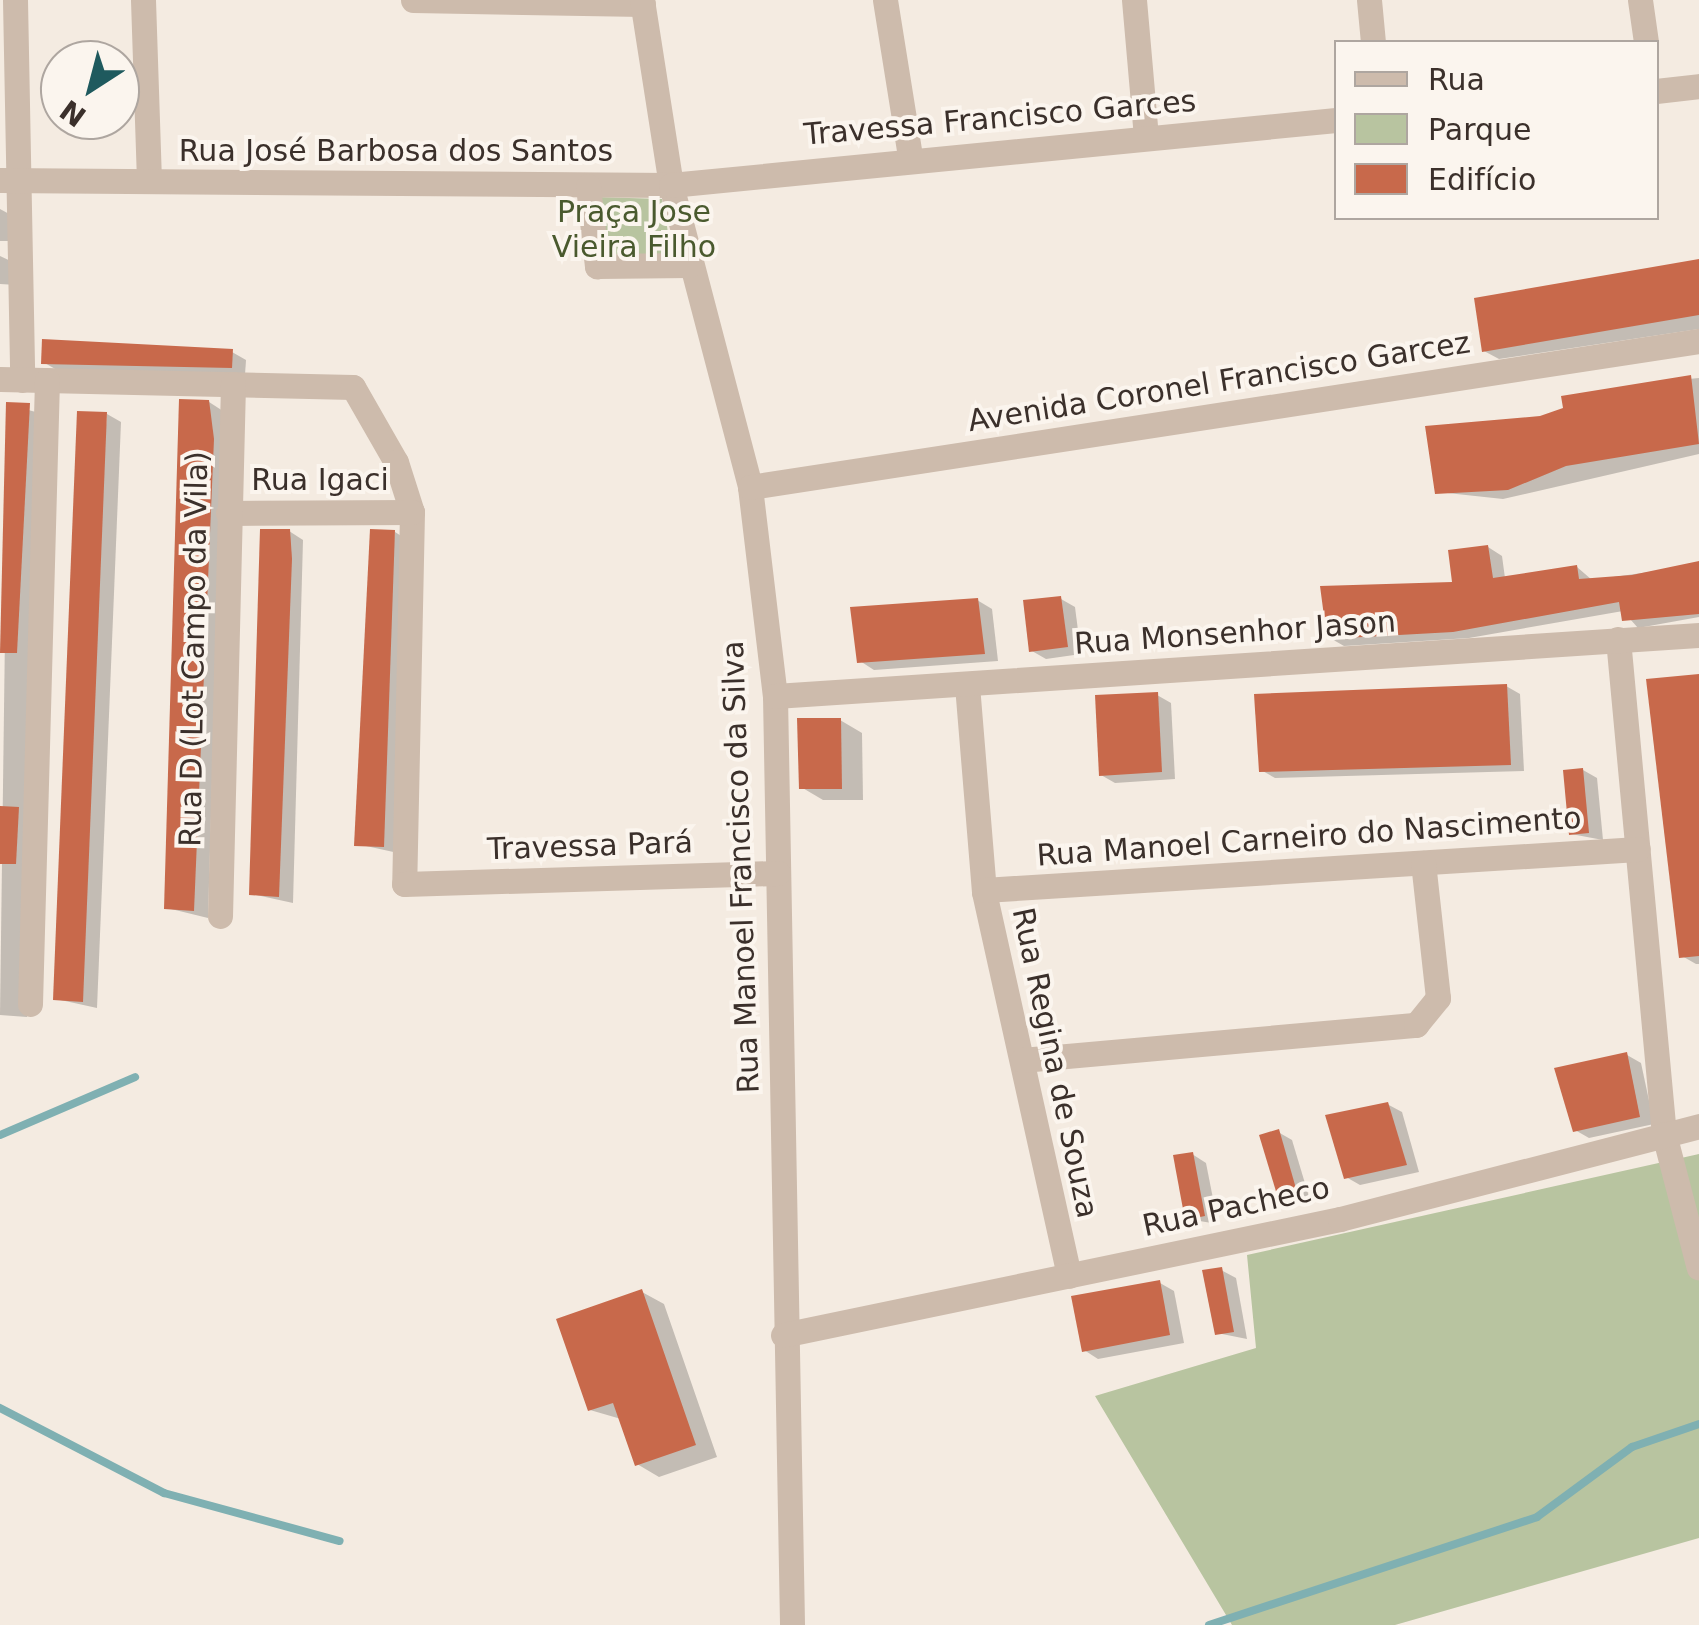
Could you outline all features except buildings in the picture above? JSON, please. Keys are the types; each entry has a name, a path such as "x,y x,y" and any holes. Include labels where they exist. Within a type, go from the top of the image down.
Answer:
{"street":[{"path":"15,0 8,180 23,380 30,1004"},
{"path":"143,0 149,181"},
{"path":"413,0 643,2"},
{"path":"885,0 910,156"},
{"path":"1134,0 1146,136"},
{"path":"1369,0 1373,40"},
{"path":"1640,0 1646,40"},
{"name":"Rua Manoel Francisco da Silva","path":"643,2 670,184 750,487 775,696 782,1335 792,1625"},
{"path":"1659,90 1699,86"},
{"name":"Travessa Francisco Garces","path":"670,184 910,156 1334,120"},
{"name":"Rua José Barbosa dos Santos","path":"8,180 670,184"},
{"path":"588,186 598,266 689,265"},
{"name":"Avenida Coronel Francisco Garcez","path":"750,487 1699,341"},
{"path":"23,380 353,387 396,462 412,512"},
{"name":"Rua D (Lot Campo da Vila)","path":"220,916 233,384"},
{"name":"Rua Igaci","path":"228,512 412,512"},
{"name":"Travessa Pará","path":"412,512 404,884 778,874"},
{"name":"Rua Monsenhor Jason","path":"775,696 1699,636"},
{"path":"1618,639 1664,1134 1699,1268"},
{"name":"Rua Regina de Souza","path":"968,684 984,890 1069,1276"},
{"name":"Rua Manoel Carneiro do Nascimento","path":"984,890 1638,850"},
{"path":"1022,1060 1426,1017 1438,998 1423,863"},
{"name":"Rua Pacheco","path":"782,1335 1340,1219 1699,1126"}],"green space":[{"name":"Praça Jose Vieira Filho","path":"596,197 662,199 673,260 603,259"},
{"path":"1699,1154 1699,1538 1395,1625 1232,1625 1095,1396 1256,1348 1247,1255"}],"waterway":[{"path":"0,1135 135,1077"},
{"path":"0,1408 164,1493 340,1541"},
{"path":"1209,1625 1537,1517 1632,1447 1699,1424"}]}
